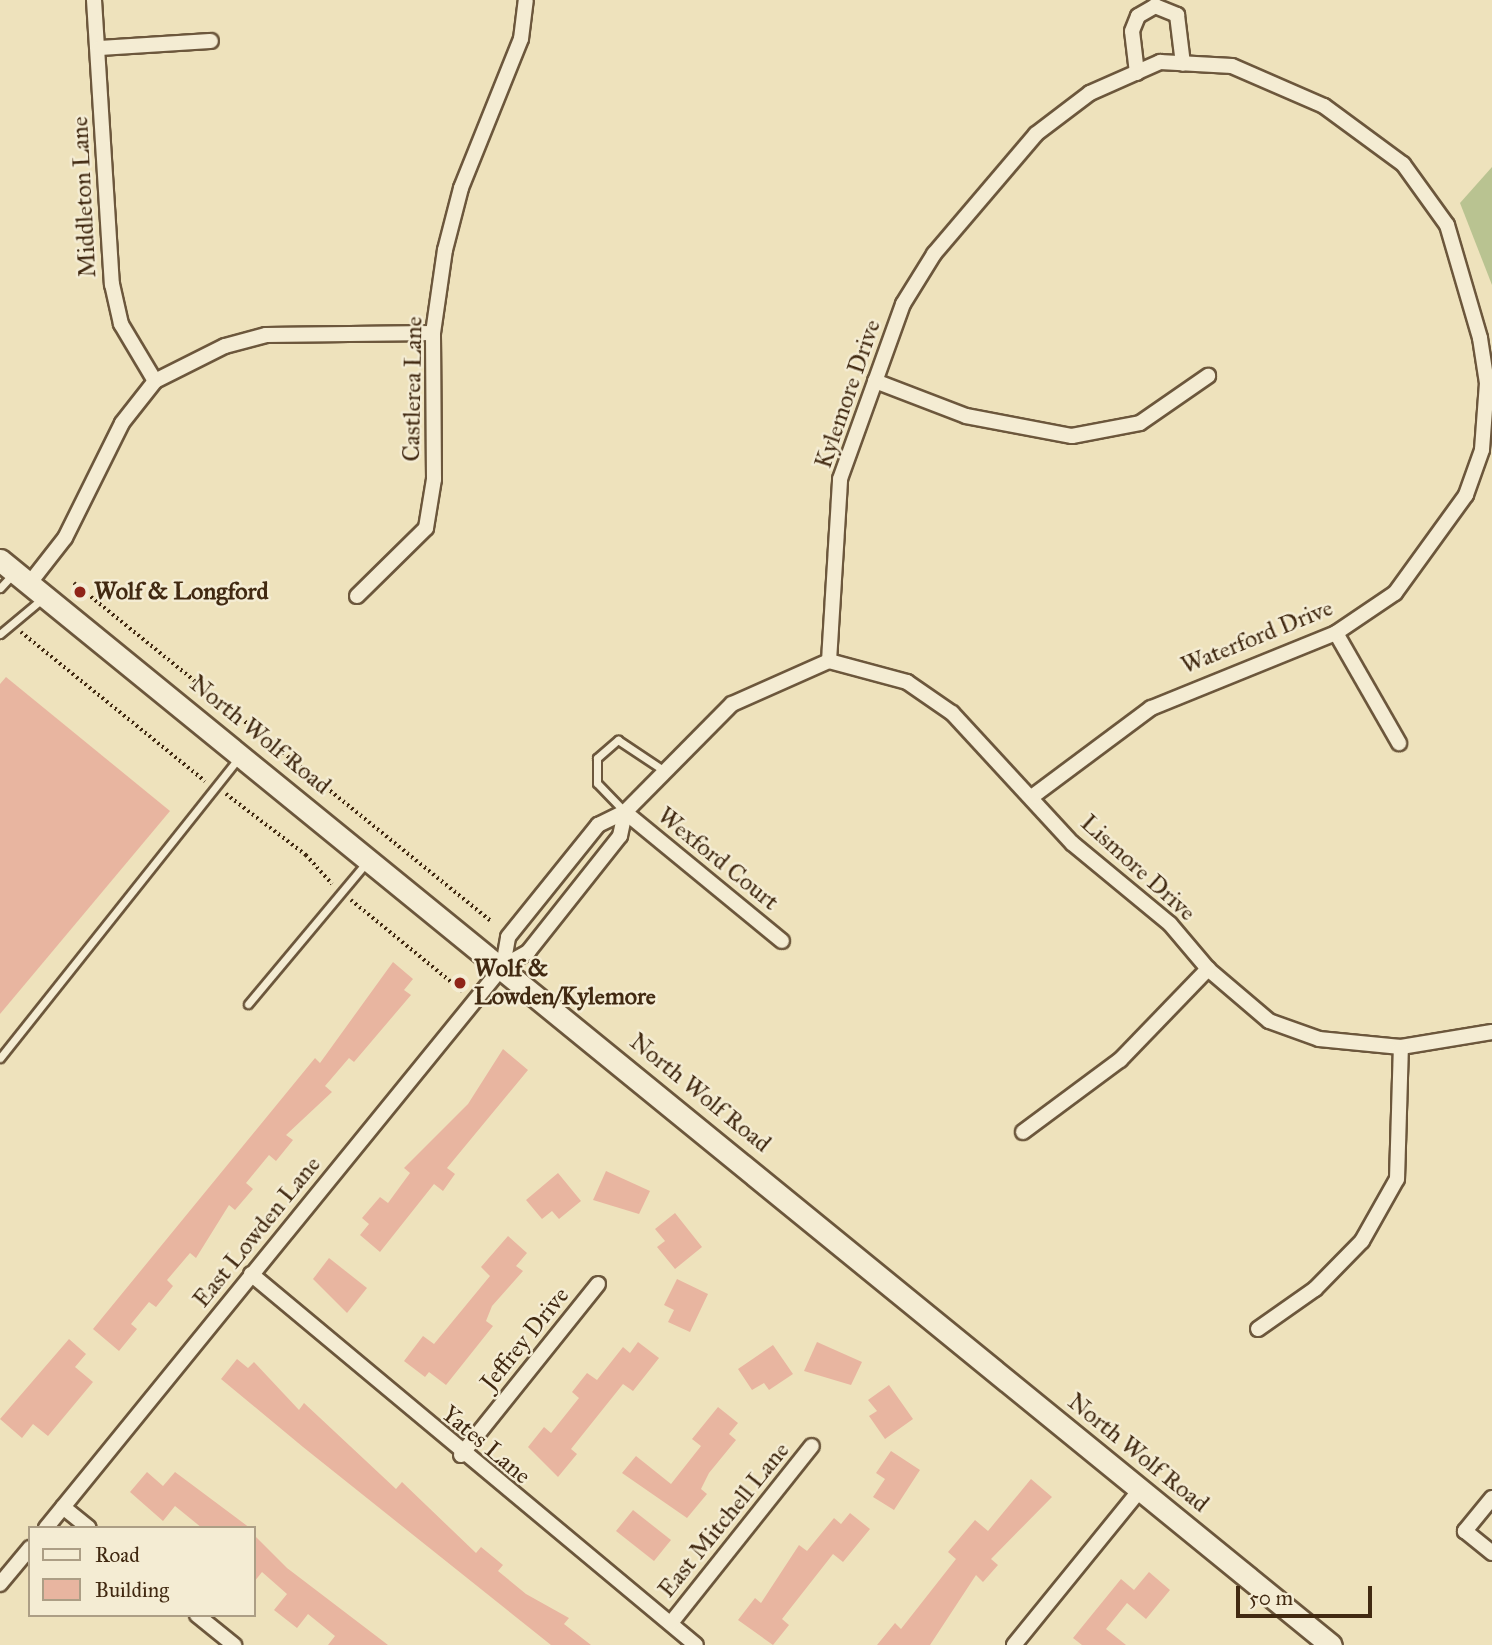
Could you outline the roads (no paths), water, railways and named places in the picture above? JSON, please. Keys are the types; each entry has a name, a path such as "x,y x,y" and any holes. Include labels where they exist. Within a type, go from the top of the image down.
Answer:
{"main road":[{"name":"North Wolf Road","path":"18,580 243,753 1331,1645"}],"street":[{"name":"Middleton Lane","path":"94,0 99,48 111,284 121,324 155,381"},
{"name":"Castlerea Lane","path":"357,596 426,528 434,479 433,333 461,188 521,39 526,0"},
{"path":"1137,73 1132,31 1138,16 1155,6 1177,15 1183,64"},
{"path":"99,48 211,41"},
{"name":"Kylemore Drive","path":"829,662 840,479 903,304 951,233 1036,134 1090,93 1160,62 1232,66 1324,106 1403,164 1447,225 1466,275 1487,383 1487,451"},
{"path":"18,580 65,538 122,423 155,381 225,346 266,335 433,333"},
{"path":"875,381 966,416 1072,436 1139,423 1208,376"},
{"name":"Waterford Drive","path":"1033,796 1151,708 1336,633 1395,593 1466,495 1487,451"},
{"path":"1336,633 1399,743"},
{"path":"503,966 508,937 598,825 625,812 732,704 829,662"},
{"name":"Lismore Drive","path":"829,662 907,682 952,713 1033,796 1072,843 1170,924 1208,969 1269,1021 1319,1039 1402,1047 1492,1032"},
{"path":"503,966 528,952 620,836 625,812"},
{"name":"Wexford Court","path":"625,812 782,941"},
{"name":"East Lowden Lane","path":"48,1526 503,966"},
{"path":"1023,1132 1119,1060 1208,969"},
{"path":"1258,1329 1315,1289 1362,1241 1397,1179 1402,1047"},
{"name":"Yates Lane","path":"251,1274 461,1455 696,1645"},
{"name":"Jeffrey Drive","path":"461,1455 598,1284"},
{"name":"East Mitchell Lane","path":"671,1623 812,1446"},
{"path":"1014,1645 1142,1489"},
{"path":"1492,1498 1465,1531 1492,1553"},
{"path":"63,1507 87,1526"},
{"path":"0,1584 28,1550"},
{"path":"199,1617 234,1645"}],"lane":[{"path":"0,634 11,625 18,580"},
{"path":"625,812 597,783 597,758 618,740 666,772"},
{"path":"0,1058 243,753"},
{"path":"248,1004 371,857"}],"place":[{"name":"Wolf & Longford","path":"80,592"},
{"name":"Wolf & Lowden/Kylemore","path":"460,983"}]}
